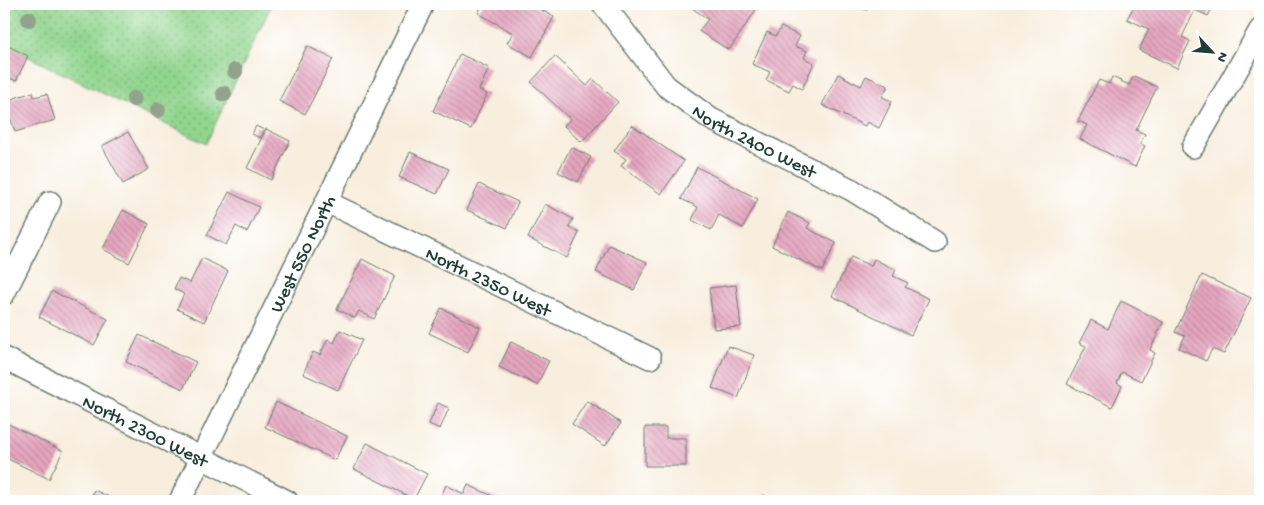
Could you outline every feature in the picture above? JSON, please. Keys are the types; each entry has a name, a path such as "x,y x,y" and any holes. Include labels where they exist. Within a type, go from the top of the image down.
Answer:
{"street":[{"name":"West 550 North","path":"180,501 423,4"},
{"name":"North 2400 West","path":"603,4 666,86 711,119 852,190 935,242"},
{"path":"1193,147 1260,30"},
{"path":"4,294 50,202"},
{"name":"North 2350 West","path":"327,202 650,358"},
{"name":"North 2300 West","path":"4,358 201,459 288,501"}],"green space":[{"path":"4,4 272,4 206,144 4,45"}],"building":[{"path":"483,4 531,4 554,17 532,57 507,43 513,33 478,13"},
{"path":"686,4 760,4 729,50 699,31 708,19"},
{"path":"849,4 869,4 867,10"},
{"path":"884,4 897,4 895,8"},
{"path":"1135,4 1214,4 1208,16 1195,10 1182,37 1190,41 1177,68 1139,50 1149,29 1127,19"},
{"path":"781,27 800,36 795,46 807,51 804,58 814,63 802,89 793,84 789,91 766,80 770,72 752,64 767,32 776,36"},
{"path":"4,44 28,56 16,81 4,75"},
{"path":"307,46 333,59 305,114 279,101"},
{"path":"460,54 489,68 479,90 487,94 471,129 433,111"},
{"path":"555,56 587,86 593,79 618,102 581,142 564,126 570,119 531,82"},
{"path":"838,74 861,86 866,76 888,86 882,97 892,101 879,128 867,122 865,126 822,105"},
{"path":"1134,76 1157,87 1136,130 1145,134 1140,144 1145,146 1135,167 1080,139 1087,125 1078,121 1099,80 1109,84 1112,77 1129,85"},
{"path":"33,92 34,97 47,94 55,120 15,132 5,101"},
{"path":"632,125 684,161 661,194 621,166 626,159 614,151"},
{"path":"256,126 264,130 260,138 252,134"},
{"path":"266,129 290,141 271,180 247,168"},
{"path":"128,132 149,169 123,184 102,146"},
{"path":"571,147 591,157 578,182 558,172"},
{"path":"410,152 449,169 437,194 399,177"},
{"path":"697,167 758,199 743,228 719,215 711,230 692,220 698,207 681,199"},
{"path":"479,184 518,202 507,228 467,210"},
{"path":"229,192 259,207 247,232 236,226 226,245 207,235"},
{"path":"545,204 573,219 569,227 579,233 567,258 528,238"},
{"path":"123,210 149,224 129,263 103,249"},
{"path":"788,212 810,223 807,228 836,243 822,271 772,246"},
{"path":"609,245 647,262 634,290 596,272"},
{"path":"851,257 871,266 874,259 896,270 893,276 908,283 905,287 929,299 911,335 832,296"},
{"path":"202,258 228,271 204,322 177,309 184,294 174,289 179,278 190,283"},
{"path":"362,259 395,276 374,319 359,311 355,318 337,309"},
{"path":"1202,275 1251,298 1224,354 1212,349 1206,361 1179,348 1185,336 1175,332"},
{"path":"736,285 741,327 714,329 709,288"},
{"path":"52,291 108,319 94,345 39,317"},
{"path":"1121,301 1163,322 1150,350 1155,353 1141,381 1122,372 1117,383 1122,386 1112,407 1067,384 1086,346 1079,343 1091,320 1108,329"},
{"path":"441,308 480,327 468,352 429,333"},
{"path":"340,330 362,340 338,390 303,374 313,352 320,355 328,339 334,343"},
{"path":"139,335 196,362 183,389 126,362"},
{"path":"511,342 549,361 537,385 499,367"},
{"path":"728,346 754,355 738,398 712,388"},
{"path":"587,401 621,423 605,446 572,424"},
{"path":"276,402 347,436 335,460 265,427"},
{"path":"438,403 449,408 440,429 429,424"},
{"path":"4,422 63,451 49,479 4,457"},
{"path":"645,427 666,427 666,438 686,438 686,466 645,466"},
{"path":"367,443 427,474 414,499 354,469"},
{"path":"446,485 464,494 468,485 504,501 439,501"},
{"path":"94,490 118,501 89,501"},
{"path":"763,495 777,501 760,501"}]}
